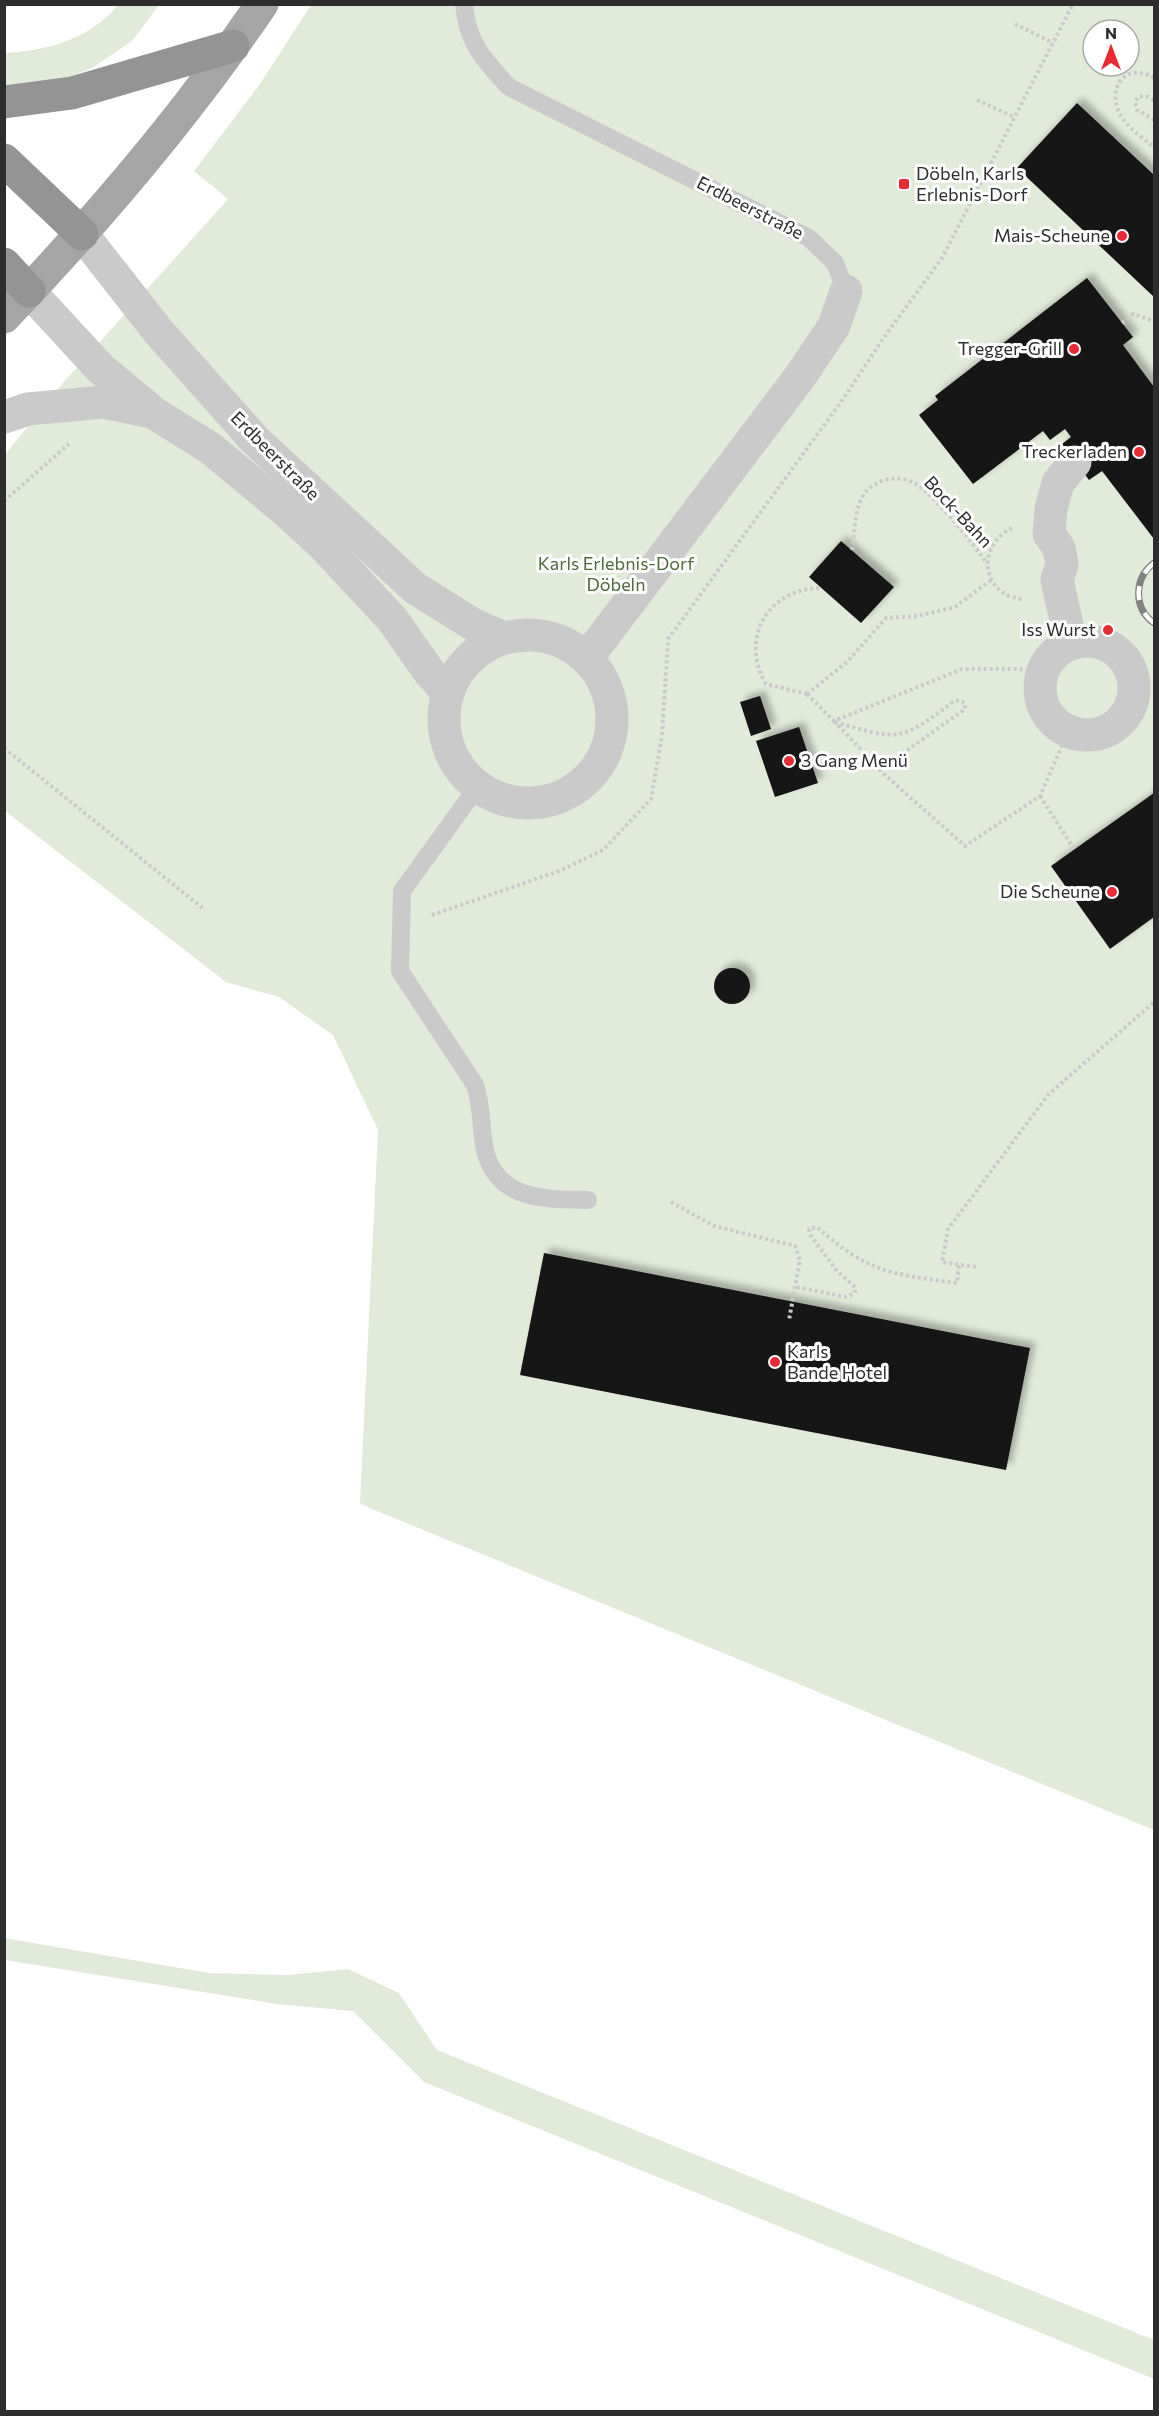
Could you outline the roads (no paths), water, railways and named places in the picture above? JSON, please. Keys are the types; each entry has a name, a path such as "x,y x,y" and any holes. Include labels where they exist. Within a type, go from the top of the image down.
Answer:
{"highway":[{"path":"4,102 72,93 233,46"},
{"path":"4,160 82,234"},
{"path":"4,264 29,291"}],"main road":[{"path":"4,317 82,234 160,143 262,4"}],"street":[{"name":"Erdbeerstraße","path":"82,234 158,331 255,440 415,588 474,625 504,638"},
{"name":"Erdbeerstraße","path":"29,291 100,368 154,413 210,448 323,545 392,619 430,673 448,693"},
{"name":"Erdbeerstraße","path":"587,658 799,378 834,326 846,291"},
{"name":"Erdbeerstraße","path":"4,417 28,409 104,402 154,413"},
{"path":"1071,642 1057,580 1062,564 1059,548 1049,534 1051,509 1058,483 1075,462"},
{"name":"Erdbeerstraße","path":"533,635 562,641 587,658 606,686 613,717 607,750 589,777 562,796 530,803 497,797 478,786 460,768 446,740 444,724 448,693 453,681 469,659 479,650 504,638 533,635"},
{"path":"1094,641 1116,650 1130,667 1141,716 1091,736 1068,732 1050,718 1040,698 1041,675 1052,654 1071,642 1094,641"}],"lane":[{"name":"Erdbeerstraße","path":"464,4 465,25 478,54 509,87 809,238 835,263 846,291"},
{"path":"478,786 402,891 400,971 475,1085 479,1097 486,1156 496,1174 510,1187 534,1198 588,1200"}],"railway":[{"path":"1154,563 1147,569 1139,593 1142,609 1154,623"}],"place":[{"name":"Döbeln, Karls Erlebnis-Dorf","path":"904,184"},
{"name":"Mais-Scheune","path":"1122,236"},
{"name":"Tregger-Grill","path":"1074,349"},
{"name":"Treckerladen","path":"1139,452"},
{"name":"Iss Wurst","path":"1108,630"},
{"name":"3 Gang Menü","path":"789,761"},
{"name":"Die Scheune","path":"1112,892"},
{"name":"Karls Bande Hotel","path":"775,1362"}],"park label":[{"name":"Karls Erlebnis-Dorf Döbeln","path":"616,574"}]}
